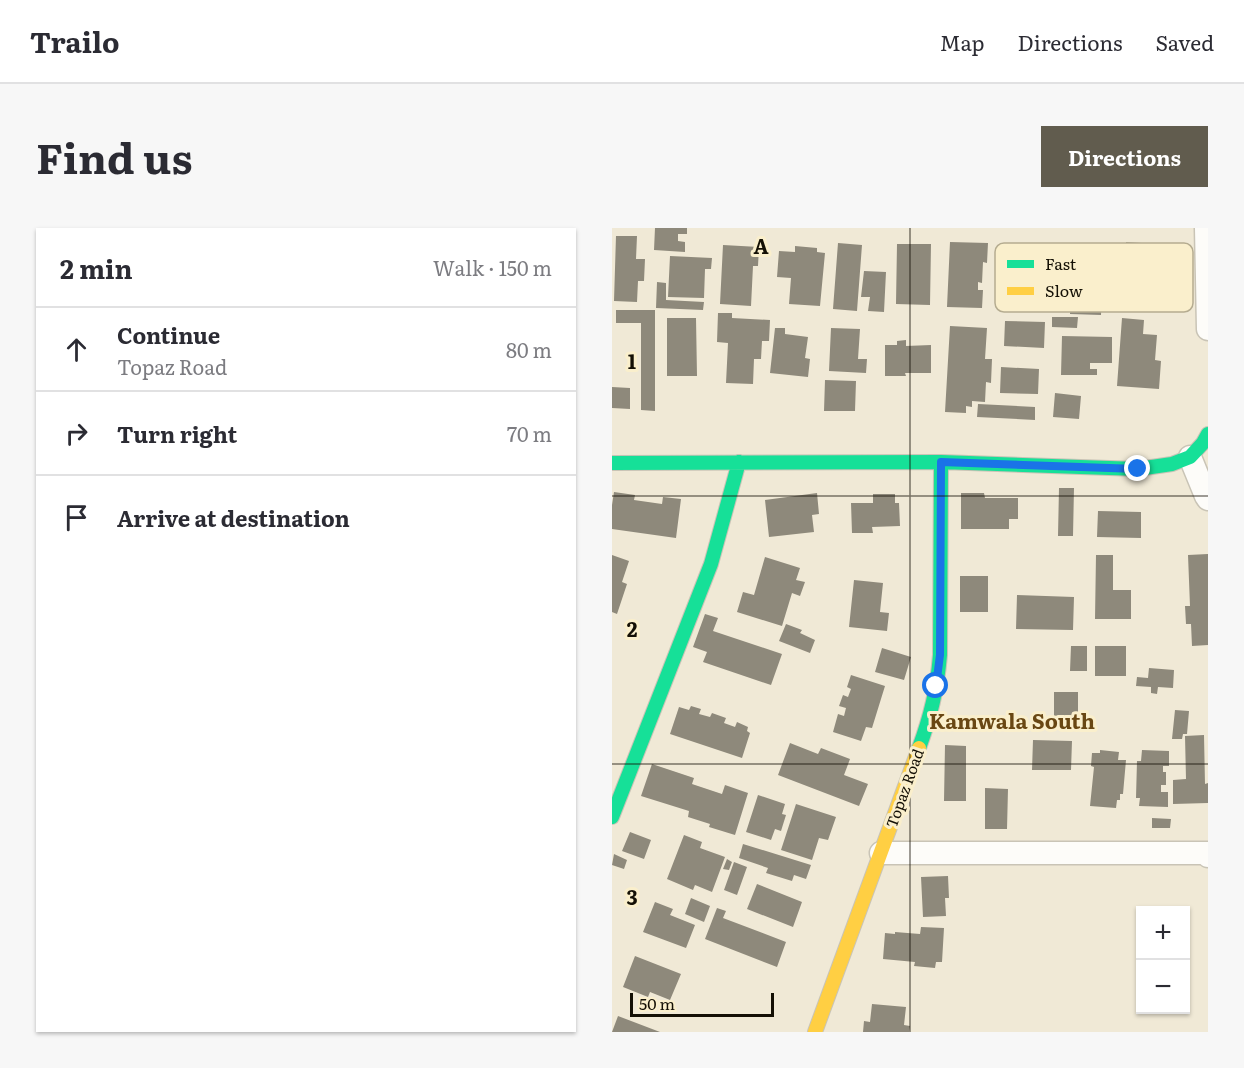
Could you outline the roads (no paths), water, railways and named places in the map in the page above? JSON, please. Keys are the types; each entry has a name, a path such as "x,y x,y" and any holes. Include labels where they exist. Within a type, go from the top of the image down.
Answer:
{"street":[{"path":"1206,228 1208,329"},
{"path":"612,463 941,462 1138,469 1172,464 1190,457 1208,434"},
{"path":"1190,457 1208,499"},
{"path":"612,817 711,564 740,462"},
{"name":"Topaz Road","path":"815,1032 929,719 940,655 941,462"},
{"path":"881,853 1208,853 1208,856"}],"district":[{"name":"Kamwala South","path":"1012,719"}]}
